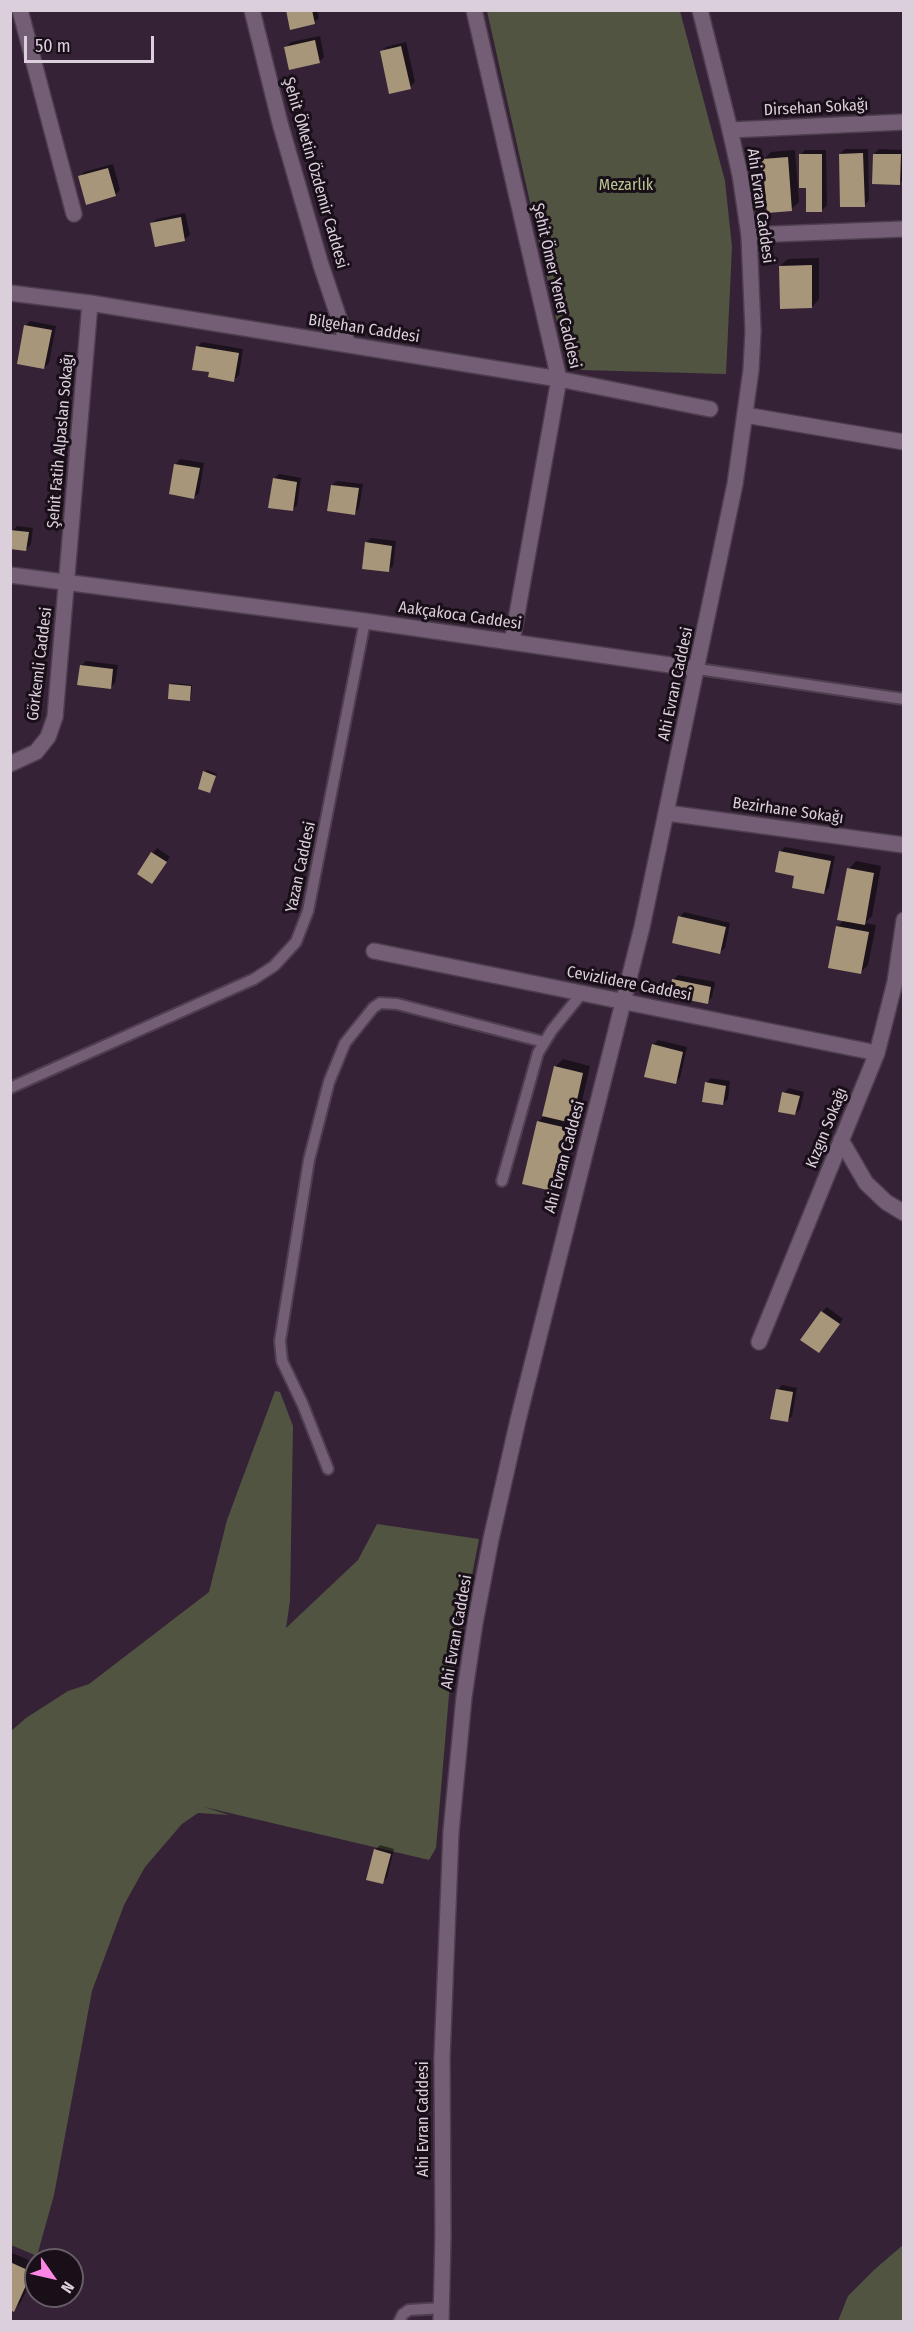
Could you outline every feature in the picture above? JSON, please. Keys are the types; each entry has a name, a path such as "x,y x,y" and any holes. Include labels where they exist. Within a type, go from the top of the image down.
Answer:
{"street":[{"path":"20,10 75,214"},
{"name":"Şehit ÖMetin Özdemir Caddesi","path":"252,10 280,123 321,265 348,345"},
{"name":"Şehit Ömer Yener Caddesi","path":"474,10 560,379 512,642"},
{"name":"Ahi Evran Caddesi","path":"441,2315 443,1993 454,1786 464,1696 489,1550 516,1431 624,1002 667,813 735,484 745,415 753,331 749,235 740,175 700,10"},
{"name":"Dirsehan Sokağı","path":"730,130 903,122"},
{"path":"749,235 903,230"},
{"name":"Bilgehan Caddesi","path":"10,293 90,303 560,379 710,409"},
{"name":"Şehit Fatih Alpaslan Sokağı","path":"67,583 90,303"},
{"path":"745,415 903,442"},
{"name":"Aakçakoca Caddesi","path":"10,575 365,621 698,669"},
{"name":"Görkemli Caddesi","path":"10,764 36,752 48,737 55,717 67,583"},
{"name":"Bezirhane Sokağı","path":"667,813 903,845"},
{"name":"Kızgın Sokağı","path":"759,1342 877,1053 899,983 903,920"},
{"name":"Cevizlidere Caddesi","path":"374,951 877,1053"},
{"path":"841,1140 866,1183 886,1202 903,1213"}],"lane":[{"name":"Yazan Caddesi","path":"10,1089 254,979 274,966 296,942 308,910 365,621"},
{"name":"Aakçakoca Caddesi","path":"698,669 903,699"},
{"path":"502,1181 538,1053 582,993"},
{"path":"328,1469 303,1405 282,1361 280,1341 309,1160 329,1082 345,1043 373,1008 381,1003 397,1004 544,1042"},
{"path":"399,2322 403,2314 409,2310 441,2315"}],"green space":[{"name":"Mezarlık","path":"487,11 680,11 725,181 732,247 726,374 582,370 565,358"},
{"path":"275,1391 280,1392 293,1426 290,1601 286,1628 358,1560 377,1524 479,1539 449,1695 436,1848 429,1860 204,1807 229,1815 198,1813 182,1824 145,1867 124,1905 92,1991 54,2195 39,2248 24,2248 24,2250 11,2245 11,1731 26,1718 68,1691 89,1684 209,1592 227,1520"},
{"path":"903,2245 903,2321 838,2321 848,2296"}],"building":[{"path":"286,10 312,10 315,24 290,30"},
{"path":"315,40 320,63 289,70 284,47"},
{"path":"401,46 411,89 389,94 380,51"},
{"path":"863,153 865,207 840,207 839,154"},
{"path":"799,154 822,154 822,212 806,212 806,188 799,188"},
{"path":"873,154 901,154 900,185 872,184"},
{"path":"788,157 792,211 767,213 762,159"},
{"path":"108,168 116,196 86,205 78,176"},
{"path":"181,217 185,241 155,247 150,223"},
{"path":"812,265 812,308 780,309 779,266"},
{"path":"24,325 52,330 44,369 17,364"},
{"path":"196,346 239,353 234,382 208,377 209,372 192,370"},
{"path":"174,464 200,468 194,499 169,494"},
{"path":"273,478 297,482 293,511 268,508"},
{"path":"331,485 359,488 355,515 327,511"},
{"path":"10,530 29,532 26,551 10,549"},
{"path":"365,542 392,546 389,572 362,569"},
{"path":"80,665 113,669 111,689 77,685"},
{"path":"169,684 191,686 190,701 168,699"},
{"path":"203,771 216,776 210,793 198,789"},
{"path":"779,851 831,861 824,894 792,888 794,876 775,872"},
{"path":"151,852 167,862 152,884 137,874"},
{"path":"847,868 874,873 865,925 837,920"},
{"path":"678,916 726,927 720,954 672,943"},
{"path":"836,926 869,932 861,974 828,968"},
{"path":"672,979 711,987 708,1004 669,996"},
{"path":"652,1044 683,1052 676,1084 644,1077"},
{"path":"554,1066 583,1073 572,1123 542,1116"},
{"path":"705,1082 726,1086 723,1105 702,1102"},
{"path":"782,1092 800,1096 795,1115 778,1112"},
{"path":"537,1121 567,1128 552,1191 522,1184"},
{"path":"821,1311 840,1324 819,1353 800,1340"},
{"path":"776,1389 793,1392 788,1422 770,1419"},
{"path":"374,1849 391,1854 383,1884 366,1880"},
{"path":"10,2262 24,2268 24,2290 14,2312 10,2310"}]}
